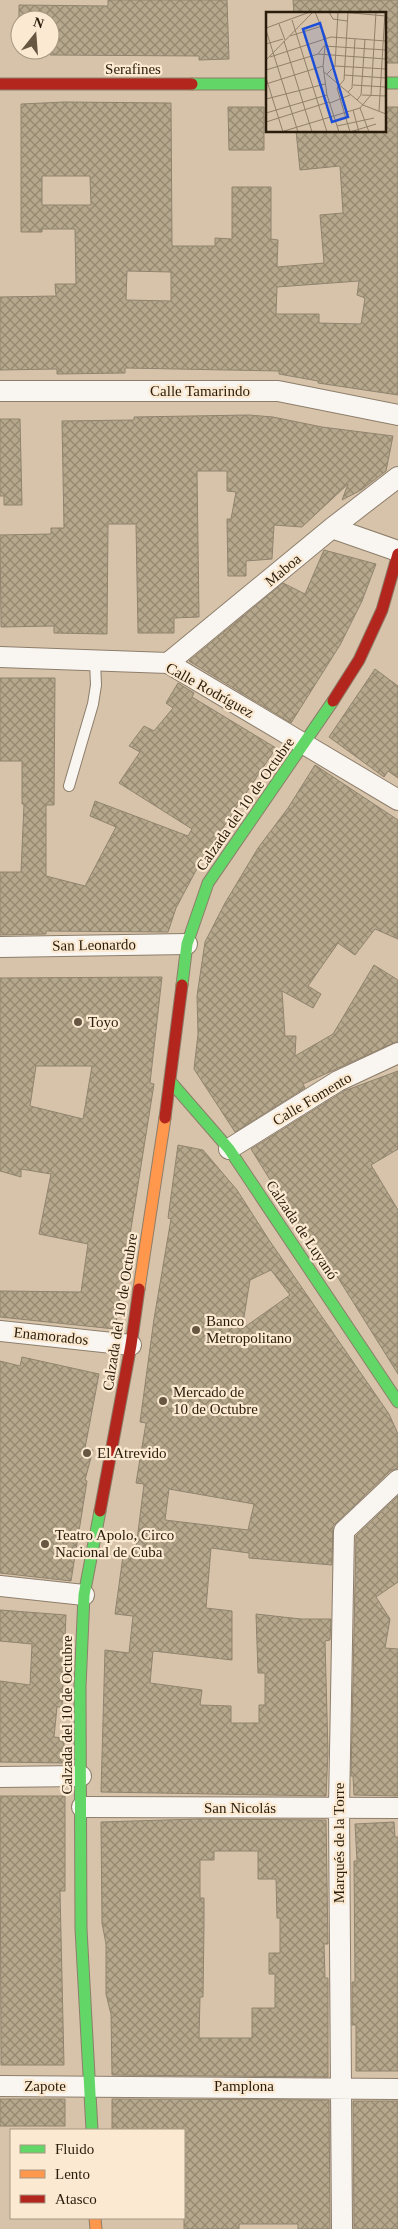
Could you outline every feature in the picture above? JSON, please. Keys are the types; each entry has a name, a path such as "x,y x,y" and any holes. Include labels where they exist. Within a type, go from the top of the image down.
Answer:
{"main road":[{"name":"Serafines","path":"0,84 266,84"},
{"name":"Calzada del 10 de Octubre","path":"92,2129 82,1929 80,1687 84,1595 132,1345 188,944 208,883 240,834 305,744 360,660 382,610 398,553"},
{"name":"Calzada de Luyanó","path":"170,1082 229,1149 398,1402"}],"street":[{"name":"Calle Tamarindo","path":"0,391 278,391 398,415"},
{"name":"Maboa","path":"168,663 332,528 398,477"},
{"path":"332,528 398,553"},
{"name":"Calle Rodríguez","path":"0,657 168,663 398,800"},
{"name":"San Leonardo","path":"0,947 188,944"},
{"name":"Calle Fomento","path":"229,1149 338,1081 398,1053"},
{"name":"Enamorados","path":"0,1331 132,1345"},
{"name":"Marqués de la Torre","path":"342,2229 339,1808 344,1531 398,1480"},
{"path":"0,1586 84,1595"},
{"path":"0,1777 81,1776"},
{"name":"San Nicolás","path":"82,1807 398,1808"},
{"name":"Zapote","path":"0,2086 90,2085"},
{"name":"Pamplona","path":"90,2085 398,2089"}],"lane":[{"path":"69,786 93,704 96,685 95,661"}],"building":[{"path":"108,0 227,0 229,59 199,60 199,56 60,55 60,10 19,10 19,5 108,6"},
{"path":"293,0 398,0 398,63 386,63 386,12 294,12"},
{"path":"64,102 171,103 172,246 215,246 215,238 232,239 232,187 271,187 271,239 278,240 277,267 324,263 320,215 343,213 340,166 300,170 296,132 386,132 386,107 398,107 398,395 318,383 318,381 279,374 279,371 125,368 125,373 57,374 57,369 0,370 0,297 56,296 55,284 76,284 75,229 42,229 42,232 21,232 21,104","holes":["42,176 90,176 91,205 42,205","127,271 171,272 171,301 126,300","359,281 357,295 365,298 361,324 319,323 319,314 276,314 277,287"]},
{"path":"228,107 264,107 264,150 229,150"},
{"path":"249,415 393,436 386,471 361,490 342,500 348,484 302,527 274,525 272,559 246,561 246,576 228,576 227,519 231,519 236,492 227,491 227,471 197,471 199,617 174,618 174,633 138,633 136,524 108,524 107,634 54,633 54,626 1,627 0,535 51,534 51,528 64,528 62,421 134,420 134,417"},
{"path":"0,419 20,419 22,505 4,505 4,496 0,496"},
{"path":"324,550 376,564 362,601 340,645 291,723 189,661 283,583 305,594"},
{"path":"375,669 398,686 398,778 388,771 384,777 329,737"},
{"path":"0,678 55,678 54,805 46,805 46,876 85,886 116,827 90,816 95,801 188,836 192,829 119,783 140,752 129,746 144,726 154,731 173,708 166,703 178,683 194,693 192,697 276,748 201,861 176,908 168,932 46,931 46,934 0,935 0,872 21,872 24,804 22,804 22,761 0,761"},
{"path":"315,765 398,820 398,939 375,929 355,955 338,943 308,986 321,994 313,1008 282,991 285,1036 296,1036 295,1056 333,1034 374,965 398,980 398,1041 303,1084 305,1088 235,1132 194,1069 198,1034 197,996 205,942 225,903 258,848 288,808"},
{"path":"162,977 150,1083 154,1084 115,1329 0,1317 0,1291 81,1292 88,1244 39,1234 51,1174 21,1169 21,1177 0,1171 0,978","holes":["36,1066 92,1066 83,1119 30,1106"]},
{"path":"398,1071 398,1149 371,1165 398,1210 398,1374 325,1257 290,1212 251,1149 344,1091"},
{"path":"178,1145 203,1150 237,1190 269,1240 389,1414 398,1434 398,1468 390,1471 333,1526 332,1565 249,1558 249,1553 211,1548 206,1608 232,1611 232,1660 153,1651 150,1683 202,1690 200,1705 231,1706 231,1723 259,1723 259,1705 265,1705 265,1673 258,1673 256,1614 301,1619 331,1619 330,1640 325,1641 328,1752 326,1796 101,1792 105,1650 129,1653 133,1616 115,1614 123,1556 135,1556 144,1484 136,1483 146,1423 140,1422 154,1319 171,1219 168,1218","holes":["271,1270 290,1295 242,1329 250,1280","169,1489 254,1504 248,1530 165,1520"]},
{"path":"22,1357 99,1374 85,1448 93,1450 85,1480 87,1481 71,1581 0,1573 0,1361 20,1366"},
{"path":"398,1496 398,1582 376,1597 390,1619 385,1648 398,1649 398,1796 354,1795 353,1776 351,1776 356,1536"},
{"path":"0,1610 66,1615 62,1707 57,1707 54,1737 64,1738 64,1763 0,1762 0,1681 30,1685 32,1644 0,1641"},
{"path":"0,1796 65,1796 65,1891 60,1891 64,2065 1,2065"},
{"path":"198,1819 326,1820 328,1944 324,1944 325,1978 328,1978 328,2077 112,2075 111,2014 106,1994 106,1944 102,1923 101,1822","holes":["214,1851 258,1851 258,1879 276,1879 277,1918 280,1918 280,1953 269,1953 269,1974 275,1974 275,2008 252,2008 252,2038 199,2038 200,1997 203,1997 204,1924 204,1898 200,1898 200,1860 214,1860"]},
{"path":"394,1822 395,1837 398,1837 398,2071 356,2071 356,2025 352,2025 352,1982 355,1982 354,1861 357,1861 355,1824"},
{"path":"0,2099 65,2099 65,2126 0,2126"},
{"path":"112,2099 329,2100 330,2229 298,2229 298,2224 239,2224 239,2229 184,2229 185,2129 112,2129"},
{"path":"353,2101 398,2101 398,2229 354,2229"}],"traffic: fast":[{"path":"386,83 398,83"},
{"path":"192,84 266,84"},
{"path":"182,985 187,944 208,883 333,701"},
{"path":"170,1081 229,1149 398,1402"},
{"path":"92,2129 81,1929 80,1687 84,1595 100,1511"}],"traffic: slow":[{"path":"139,1289 165,1118"},
{"path":"95,2219 96,2229"}],"traffic: jam":[{"path":"0,84 192,84"},
{"path":"333,701 359,660 382,610 398,554"},
{"path":"165,1118 182,985"},
{"path":"100,1511 131,1345 139,1289"}],"place":[{"name":"Toyo","path":"78,1022"},
{"name":"Banco Metropolitano","path":"196,1330"},
{"name":"Mercado de 10 de Octubre","path":"163,1401"},
{"name":"El Atrevido","path":"87,1453"},
{"name":"Teatro Apolo, Circo Nacional de Cuba","path":"45,1544"}]}
